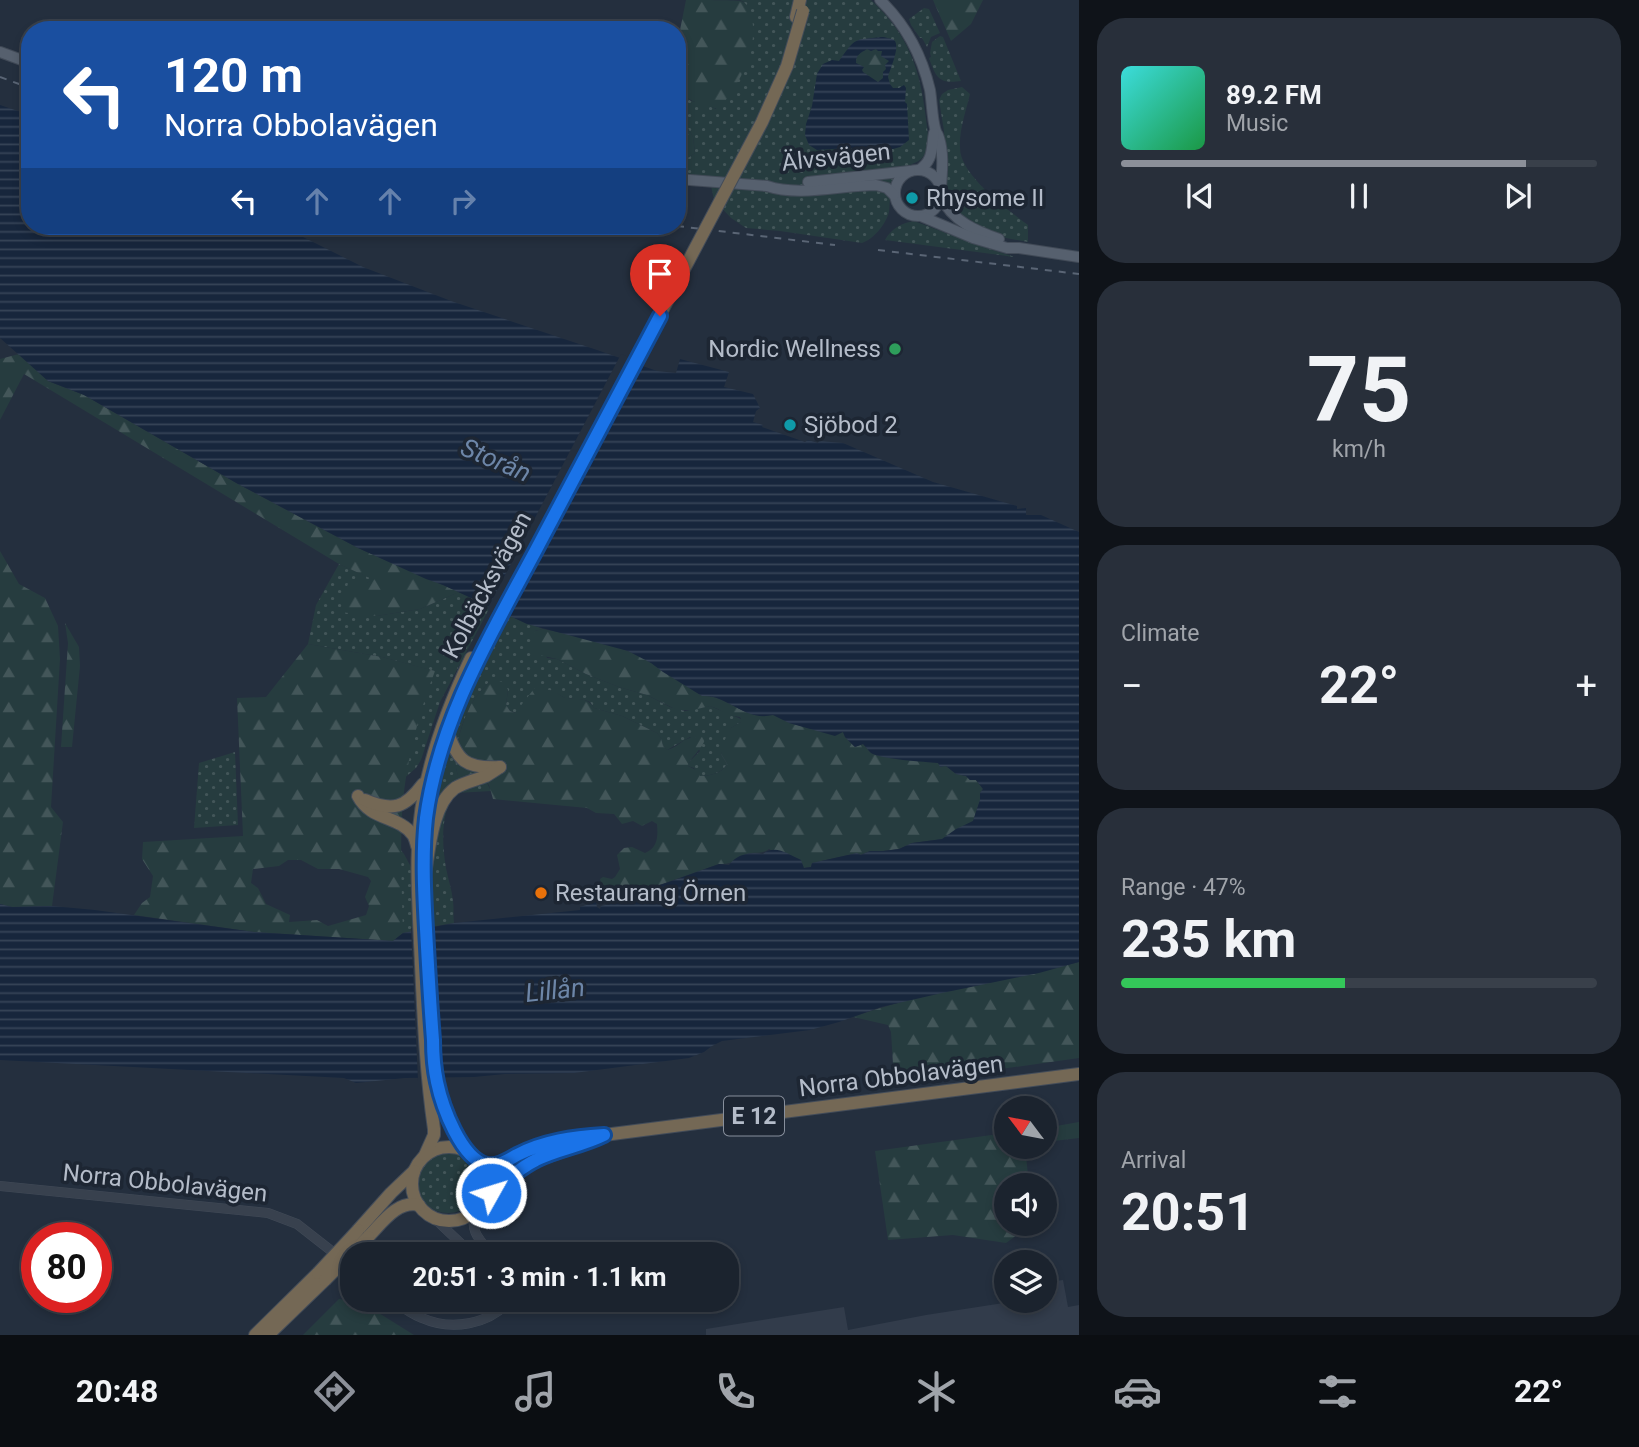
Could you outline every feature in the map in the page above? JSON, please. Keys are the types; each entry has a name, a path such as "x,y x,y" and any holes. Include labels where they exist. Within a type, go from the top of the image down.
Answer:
{"highway":[{"name":"Kolbäcksvägen","path":"425,1155 434,1135 435,1097 425,1036 418,849 426,780 442,723 751,129 782,60 800,0"},
{"name":"Kolbäcksvägen","path":"421,895 426,820 435,772 447,730 474,659 762,122 786,66 806,0"},
{"path":"424,881 432,830 445,799 463,784 500,767 477,767 466,762 455,752 447,730"},
{"path":"418,849 406,829 368,809 358,796 379,805 396,807 414,796 426,780"},
{"name":"Norra Obbolavägen","path":"478,1161 494,1165 551,1142 583,1136 1079,1074"},
{"name":"Kolbäcksvägen","path":"435,1097 467,1152"},
{"name":"Norra Obbolavägen","path":"483,1198 534,1161 604,1135"},
{"path":"450,1147 467,1152 482,1168 486,1182 483,1198 467,1216 453,1220 432,1216 419,1205 412,1188 419,1162 425,1155 440,1148 450,1147"},
{"path":"268,1335 363,1233 391,1193 415,1171"},
{"path":"363,1233 398,1208 412,1203 419,1205"},
{"path":"254,1335 321,1277"}],"main road":[{"path":"880,0 908,33 920,58 930,90 943,166 938,206 923,217"},
{"path":"0,52 21,60"},
{"path":"936,130 933,150 924,167 898,180 894,195 897,204 906,214 923,217 973,238 1007,248 1079,257"},
{"path":"915,170 933,175 946,208 956,218 1019,248"},
{"name":"Älvsvägen","path":"767,186 915,170"},
{"name":"Älvsvägen","path":"686,181 794,190 876,185 887,188 894,195"}],"street":[{"name":"Norra Obbolavägen","path":"0,1185 268,1213 297,1224 340,1258"},
{"path":"475,1210 473,1227 482,1242"},
{"path":"432,1216 459,1242"},
{"path":"412,1312 430,1322 456,1325 473,1323 499,1312"}],"shaded area":[{"path":"1063,1280 1068,1307 1079,1305 1079,1335 706,1335 706,1329 844,1307 848,1330 994,1304 994,1313 1057,1313 1057,1281"}],"green space":[{"path":"686,0 741,1 748,6 753,27 750,52 741,77 719,109 686,97 686,21 682,21"},
{"path":"740,0 871,0 904,40 920,84 927,147 922,158 903,174 891,196 889,212 879,230 862,243 746,228 731,218 714,200 710,181 686,180 686,159 695,153 693,137 686,125 686,97 716,109 744,2"},
{"path":"933,0 983,0 971,24 951,41"},
{"path":"924,8 929,9 940,33 931,37 927,47 909,19"},
{"path":"940,36 943,37 961,81 943,80 934,70 929,58 932,42"},
{"path":"869,49 883,51 882,56 889,61 885,65 884,77 878,82 861,70 863,66 856,63 860,53"},
{"path":"962,87 970,94 961,134 962,158 986,191 1028,225 1028,242 1006,238 980,226 957,212 947,199 944,131 939,100 948,90"},
{"path":"686,125 693,137 695,153 686,159"},
{"path":"914,221 1015,257 885,240 897,227"},
{"path":"19,354 48,381 84,395 238,484 358,548 459,592 420,609 376,616 340,612 349,580 367,583 372,579 339,564 24,374 0,420 0,359"},
{"path":"0,551 19,584 45,598 58,626 60,659 51,807 63,822 52,906 12,907 0,904"},
{"path":"339,564 373,579 367,583 376,616 420,609 459,592 490,607 440,702 421,760 416,768 387,793 385,831 411,867 413,931 403,933 373,825 434,671 382,657 308,644 316,605"},
{"path":"497,611 543,629 535,631 547,658 557,659 586,674 647,695 670,707 685,711 710,706 741,719 741,722 731,728 721,754 727,764 725,767 715,773 700,776 694,768 688,766 700,751 690,737 667,750 657,733 622,716 594,708 585,700 565,698 542,689 516,713 510,711 506,705 508,690 489,682 475,698 466,715 458,742 456,768 458,775 479,774 491,791 456,793 445,819 444,849 454,923 419,929 417,895 427,894 425,837 430,791 454,712"},
{"path":"65,623 79,647 80,666 72,747 61,747 68,643"},
{"path":"543,629 628,651 652,663 702,696 720,699 753,714 773,714 798,725 843,732 855,747 863,744 876,755 946,766 956,774 976,780 983,789 973,821 943,839 912,843 899,849 870,851 860,855 857,853 812,863 811,867 803,868 769,849 747,854 731,862 616,900 600,879 615,877 620,869 617,855 624,848 632,847 645,853 649,851 655,845 657,824 652,821 642,826 633,821 622,824 614,814 596,813 587,808 493,799 489,785 479,774 458,775 458,742 475,698 489,682 505,683 508,690 506,705 515,713 537,685 563,697 587,701 594,708 622,716 657,733 667,750 686,739 704,737 704,743 688,766 698,771 700,776 716,773 725,767 727,764 721,754 723,743 731,728 741,722 741,719 710,706 677,710 647,695 586,674 557,659 539,655 534,649 533,634"},
{"path":"308,644 382,657 435,671 418,723 406,777 401,828 403,933 393,941 254,932 134,915 150,897 153,876 142,859 143,842 243,836 237,698 266,697","holes":["288,860 301,860 318,869 339,869 368,877 371,881 365,897 369,906 366,915 328,926 317,920 289,922 290,915 266,904 258,888 251,883 253,869 279,866"]},
{"path":"235,752 238,825 194,828 199,763"},
{"path":"1079,962 1079,1058 902,1083 894,1080 891,1032 888,1025 853,1017 937,993"},
{"path":"1079,1122 1079,1138 1057,1141 1057,1126"},
{"path":"994,1135 994,1159 1026,1159 1028,1173 994,1173 994,1236 1016,1236 1006,1243 953,1235 888,1240 875,1151"},
{"path":"448,1151 460,1153 470,1160 477,1170 477,1194 470,1204 460,1211 448,1213 436,1211 426,1204 419,1194 417,1182 419,1170 426,1160 436,1153"},
{"path":"339,1299 340,1312 377,1312 414,1335 303,1335"}],"water":[{"path":"882,37 896,43 888,77 893,88 904,85 906,88 909,140 893,149 817,150 809,145 805,135 817,74 823,64 832,60 839,61 856,41","holes":["867,49 882,51 881,56 889,61 885,65 883,78 878,82 863,72 864,67 856,63 861,53"]},
{"path":"0,105 21,112 21,235 299,235 363,267 451,301 657,371 676,373 680,359 729,372 724,387 753,394 760,408 756,411 753,422 763,425 762,427 805,442 843,443 933,482 1017,506 1017,509 1026,508 1026,515 1041,515 1079,532 1079,962 881,1007 810,1030 722,1041 689,1058 574,1073 405,1078 356,1083 344,1078 0,1060 0,904 12,907 52,906 95,910 254,932 393,941 403,933 454,923 580,910 580,907 596,902 600,909 601,906 620,902 641,890 719,864 729,865 736,858 749,854 782,851 801,860 804,868 811,867 812,863 857,853 861,855 870,851 899,849 912,843 942,839 973,821 983,789 976,780 956,774 946,766 940,767 938,763 883,757 871,753 863,744 855,747 843,732 835,736 789,723 773,715 753,715 720,699 702,696 628,651 527,624 358,548 238,484 84,395 48,381 0,338"}],"pier":[{"path":"621,354 638,361 496,614 487,609"},
{"path":"430,924 434,1020 440,1081 418,1081 411,928"}],"railway":[{"path":"0,77 21,85"},
{"path":"686,227 835,245"},
{"path":"878,250 1079,274"}],"place":[{"name":"Rhysome II","path":"912,198"},
{"name":"Nordic Wellness","path":"895,349"},
{"name":"Sjöbod 2","path":"790,425"},
{"name":"Restaurang Örnen","path":"541,893"}],"route":[{"path":"491,1193 534,1161 604,1135 551,1142 501,1164 489,1165 478,1161 467,1152 453,1127 440,1095 434,1065 424,895 426,820 435,772 448,725 477,660 660,316"}],"water label":[{"name":"Storån","path":"496,460"},
{"name":"Lillån","path":"555,990"}]}
